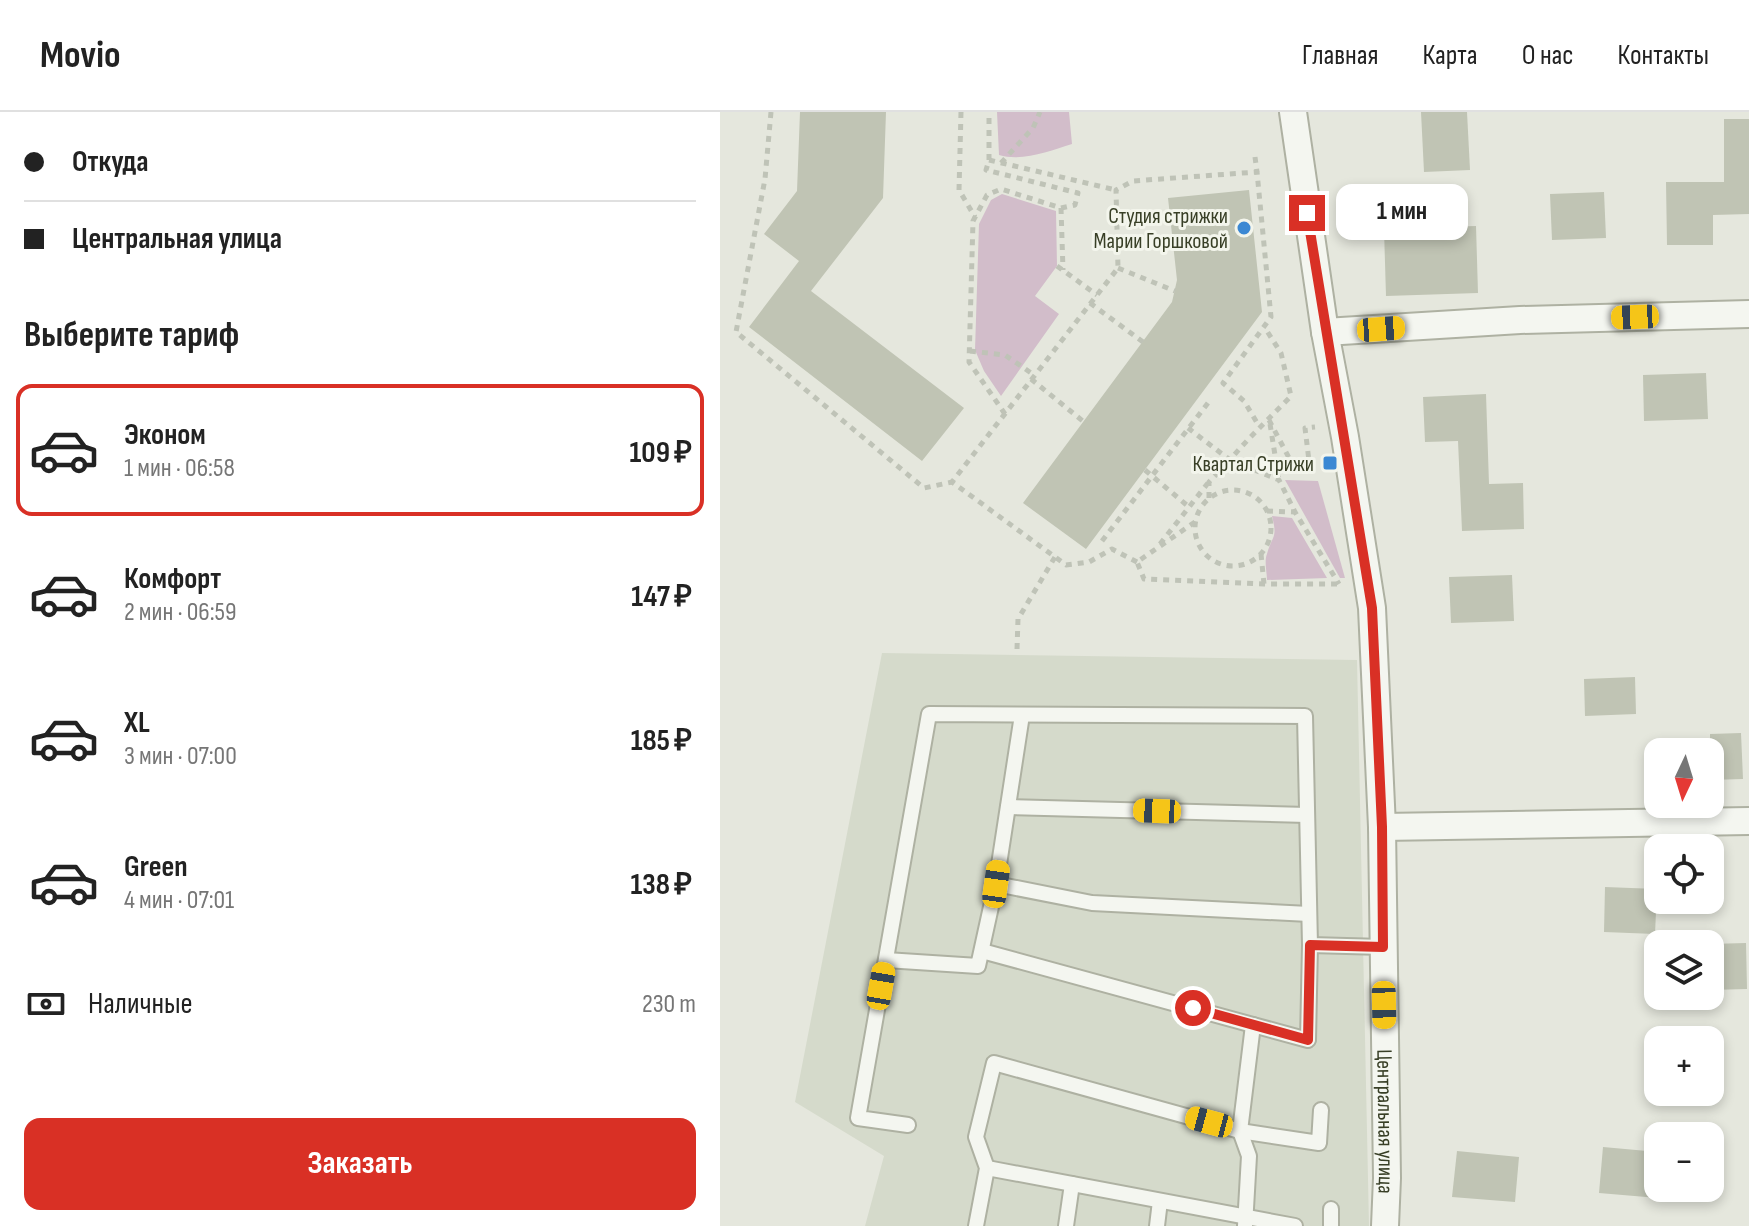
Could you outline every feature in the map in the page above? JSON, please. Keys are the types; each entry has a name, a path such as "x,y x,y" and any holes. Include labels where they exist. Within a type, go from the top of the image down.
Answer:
{"street":[{"name":"Центральная улица","path":"1293,112 1325,332 1372,608 1382,827 1385,1226"},
{"path":"1325,332 1520,320 1749,314"},
{"path":"1382,827 1749,821"}],"lane":[{"path":"908,1125 858,1118 929,714 1305,716 1310,945 1308,1040 982,951"},
{"path":"886,960 978,966 996,884 1022,715"},
{"path":"1008,807 1307,815"},
{"path":"996,884 1092,903 1309,914"},
{"path":"1310,945 1383,947"},
{"path":"1245,1221 1249,1156 1240,1131 1253,1025"},
{"path":"976,1226 987,1168 976,1137 994,1063 1240,1131 1319,1143 1321,1110"},
{"path":"987,1168 1160,1201 1245,1221 1295,1226"},
{"path":"1066,1226 1072,1184"},
{"path":"1157,1226 1160,1201"},
{"path":"1331,1209 1331,1226"}],"path":[{"path":"771,112 765,179 736,332 924,488 952,482 1118,268 1116,190"},
{"path":"961,112 959,190 975,217"},
{"path":"989,112 989,160 986,170 1078,193 1075,205 1061,208 1001,189 987,195 973,221 969,362 1005,414"},
{"path":"1001,163 1033,128 1040,112"},
{"path":"1255,157 1271,317 1223,383 1244,401 1259,426"},
{"path":"989,160 1116,190 1133,181 1257,172"},
{"path":"1061,208 1060,268 1097,295"},
{"path":"1118,268 1175,291"},
{"path":"1090,303 1143,342"},
{"path":"1156,549 1209,482 1259,426 1269,420 1291,396 1281,353 1265,328"},
{"path":"970,351 1005,355 1084,422"},
{"path":"1102,541 1211,399"},
{"path":"1269,420 1296,471 1310,469 1305,428 1315,427"},
{"path":"1269,420 1279,480 1337,584"},
{"path":"1188,428 1230,460 1279,480"},
{"path":"1145,470 1189,507"},
{"path":"952,482 1066,565 1089,562 1112,549 1137,562 1144,579 1264,584 1368,583"},
{"path":"1209,482 1209,498"},
{"path":"1229,490 1241,491 1251,495 1267,511 1271,528 1267,545 1243,565 1222,565 1203,553 1194,533 1195,522 1202,505 1209,498 1229,490"},
{"path":"1267,511 1295,512"},
{"path":"1137,562 1195,522"},
{"path":"1261,553 1264,584"},
{"path":"1017,649 1018,619 1055,557"}],"shaded area":[{"path":"997,112 1069,112 1072,144 1026,156 999,155"},
{"path":"1002,194 1056,211 1057,266 1035,296 1059,314 1001,396 984,371 975,350 979,224 991,200"},
{"path":"1285,480 1318,481 1345,578 1340,578"},
{"path":"1272,516 1292,518 1327,578 1267,580 1266,557 1274,533"},
{"path":"882,653 1357,660 1369,1226 865,1226 884,1156 795,1102"}],"building":[{"path":"800,112 886,112 883,198 811,291 964,408 922,461 749,327 799,261 764,234 797,191"},
{"path":"1421,112 1467,112 1470,170 1424,172"},
{"path":"1724,119 1749,119 1749,214 1713,215 1713,245 1667,245 1666,182 1724,182"},
{"path":"1249,190 1262,312 1086,549 1023,503 1172,302 1177,280 1168,198"},
{"path":"1604,192 1606,238 1552,240 1550,194"},
{"path":"1476,226 1478,293 1386,296 1384,229"},
{"path":"1706,373 1708,419 1644,421 1643,375"},
{"path":"1486,394 1489,484 1523,483 1524,529 1462,531 1458,441 1425,442 1423,397"},
{"path":"1512,575 1514,621 1451,623 1449,577"},
{"path":"1635,677 1636,714 1585,716 1584,679"},
{"path":"1741,733 1743,779 1724,780 1724,738 1710,738 1710,734"},
{"path":"1605,887 1644,888 1644,914 1656,914 1655,930 1644,930 1644,934 1604,932"},
{"path":"1746,943 1747,989 1724,990 1724,944"},
{"path":"1603,1147 1644,1151 1644,1197 1599,1193"},
{"path":"1457,1151 1519,1157 1515,1202 1452,1197"}],"place":[{"name":"Студия стрижки Марии Горшковой","path":"1244,228"},
{"name":"Квартал Стрижи","path":"1330,463"}],"route":[{"path":"1193,1008 1308,1040 1310,945 1383,947 1382,827 1372,608 1307,213"}]}
